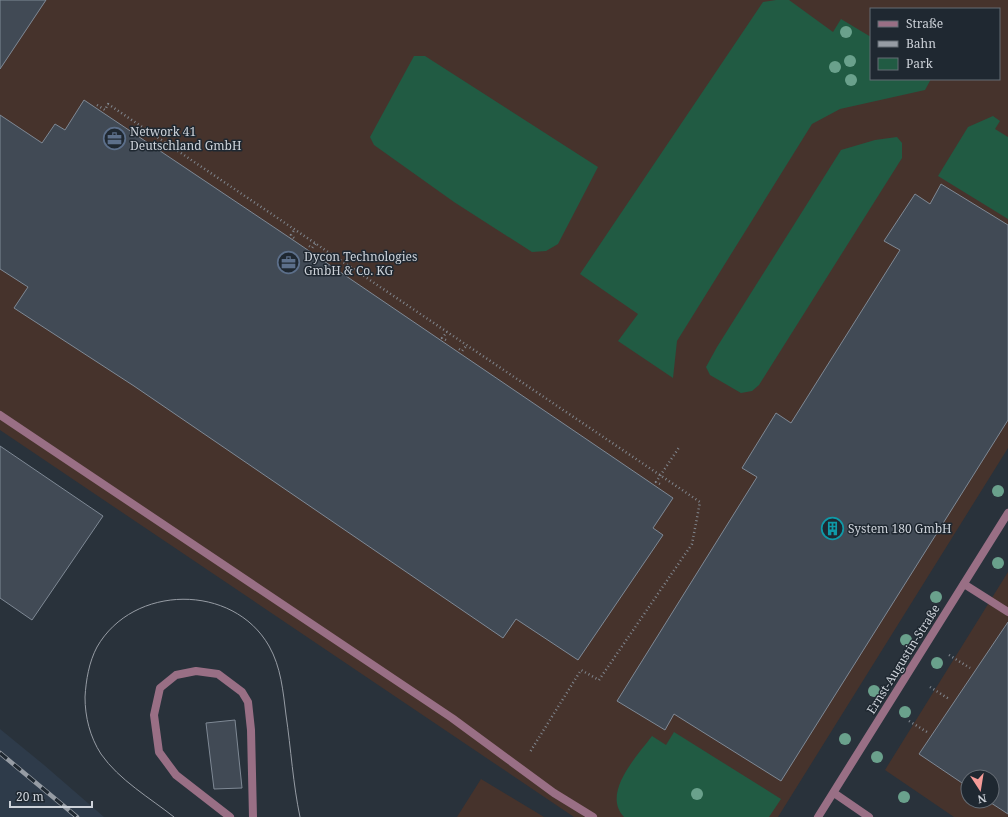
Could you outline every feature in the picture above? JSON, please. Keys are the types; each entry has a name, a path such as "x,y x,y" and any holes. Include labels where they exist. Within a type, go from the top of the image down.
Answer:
{"street":[{"path":"0,414 452,718 554,793 593,817"},
{"name":"Ernst-Augustin-Straße","path":"818,817 1008,513"},
{"path":"964,584 1008,612"},
{"path":"230,817 176,776 160,752 154,715 160,688 176,675 196,671 218,674 242,692 248,702 251,730 253,817"},
{"path":"834,793 869,817"}],"path":[{"path":"97,105 104,110 108,104 700,502 692,544 599,680 581,670 520,768"},
{"path":"294,238 291,235 295,229"},
{"path":"309,246 312,248 316,243"},
{"path":"446,340 442,338 447,332"},
{"path":"459,349 462,352 467,345"},
{"path":"660,484 656,482 680,446"},
{"path":"950,655 970,668"},
{"path":"930,687 949,699"},
{"path":"909,721 927,732"}],"shaded area":[{"path":"0,0 1008,0 1008,448 778,817 574,817 0,430"},
{"path":"1008,572 1008,817 954,817 885,770"},
{"path":"0,729 44,765 104,817 0,817"},
{"path":"481,779 544,817 457,817"}],"green space":[{"path":"789,0 833,32 841,19 870,36 870,80 930,80 925,90 840,109 812,124 677,341 673,378 618,341 638,314 580,274 763,2"},
{"path":"414,56 425,56 598,167 558,244 546,251 532,252 454,202 374,145 370,137"},
{"path":"993,116 1000,121 995,129 1008,137 1008,219 938,176 968,127"},
{"path":"897,137 902,143 902,158 759,385 752,391 741,393 710,375 706,367 717,347 841,150 875,140"},
{"path":"674,732 781,799 769,817 624,817 618,807 617,797 619,786 624,775 652,736 666,745"}],"building":[{"path":"0,0 46,0 0,69"},
{"path":"84,100 673,498 653,528 663,535 578,660 516,619 503,638 134,386 14,308 28,287 0,269 0,115 42,143 55,124 65,130"},
{"name":"System 180 GmbH","path":"941,184 1008,225 1008,420 781,781 674,714 665,730 617,701 757,477 742,468 776,413 791,423 900,250 884,241 915,194 930,204"},
{"path":"0,446 103,516 32,620 0,598"},
{"path":"1008,622 1008,814 1000,809 1000,769 960,769 960,782 919,754"},
{"path":"235,720 242,788 214,789 206,723"}],"tram line":[{"path":"174,817 135,788 117,772 101,754 89,727 85,697 88,671 94,653 113,626 134,611 158,602 183,599 208,602 232,611 253,625 269,646 281,679 300,817"}],"railway":[{"path":"0,753 77,817"}],"place":[{"name":"Network 41 Deutschland GmbH","path":"114,138"},
{"name":"Dycon Technologies GmbH & Co. KG","path":"288,263"},
{"name":"System 180 GmbH","path":"832,528"}]}
